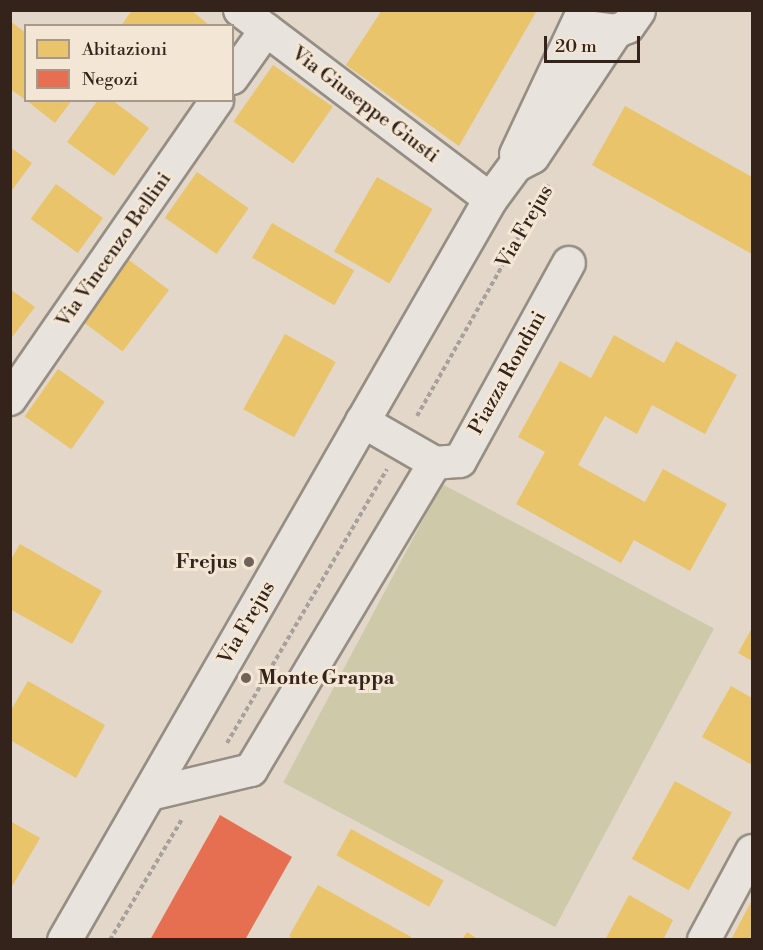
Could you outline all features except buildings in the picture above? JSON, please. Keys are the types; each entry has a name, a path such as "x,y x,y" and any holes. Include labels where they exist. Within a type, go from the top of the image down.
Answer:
{"street":[{"name":"Via Giuseppe Giusti","path":"240,10 490,199"},
{"path":"579,14 595,29 626,21"},
{"name":"Via Frejus","path":"515,165 516,147 579,14"},
{"name":"Via Frejus","path":"64,939 150,794 490,199 515,165 532,156 626,21"},
{"path":"234,75 266,30"},
{"name":"Via Vincenzo Bellini","path":"10,399 216,102"},
{"name":"Piazza Rondini","path":"435,462 460,461 569,263"},
{"path":"150,794 251,770 435,462 362,421"},
{"path":"704,939 753,851"}],"path":[{"name":"Via Frejus","path":"110,939 402,443 554,175"}],"shaded area":[{"path":"442,484 714,629 555,927 283,782"}],"place":[{"name":"Frejus","path":"249,562"},
{"name":"Monte Grappa","path":"246,678"}]}
